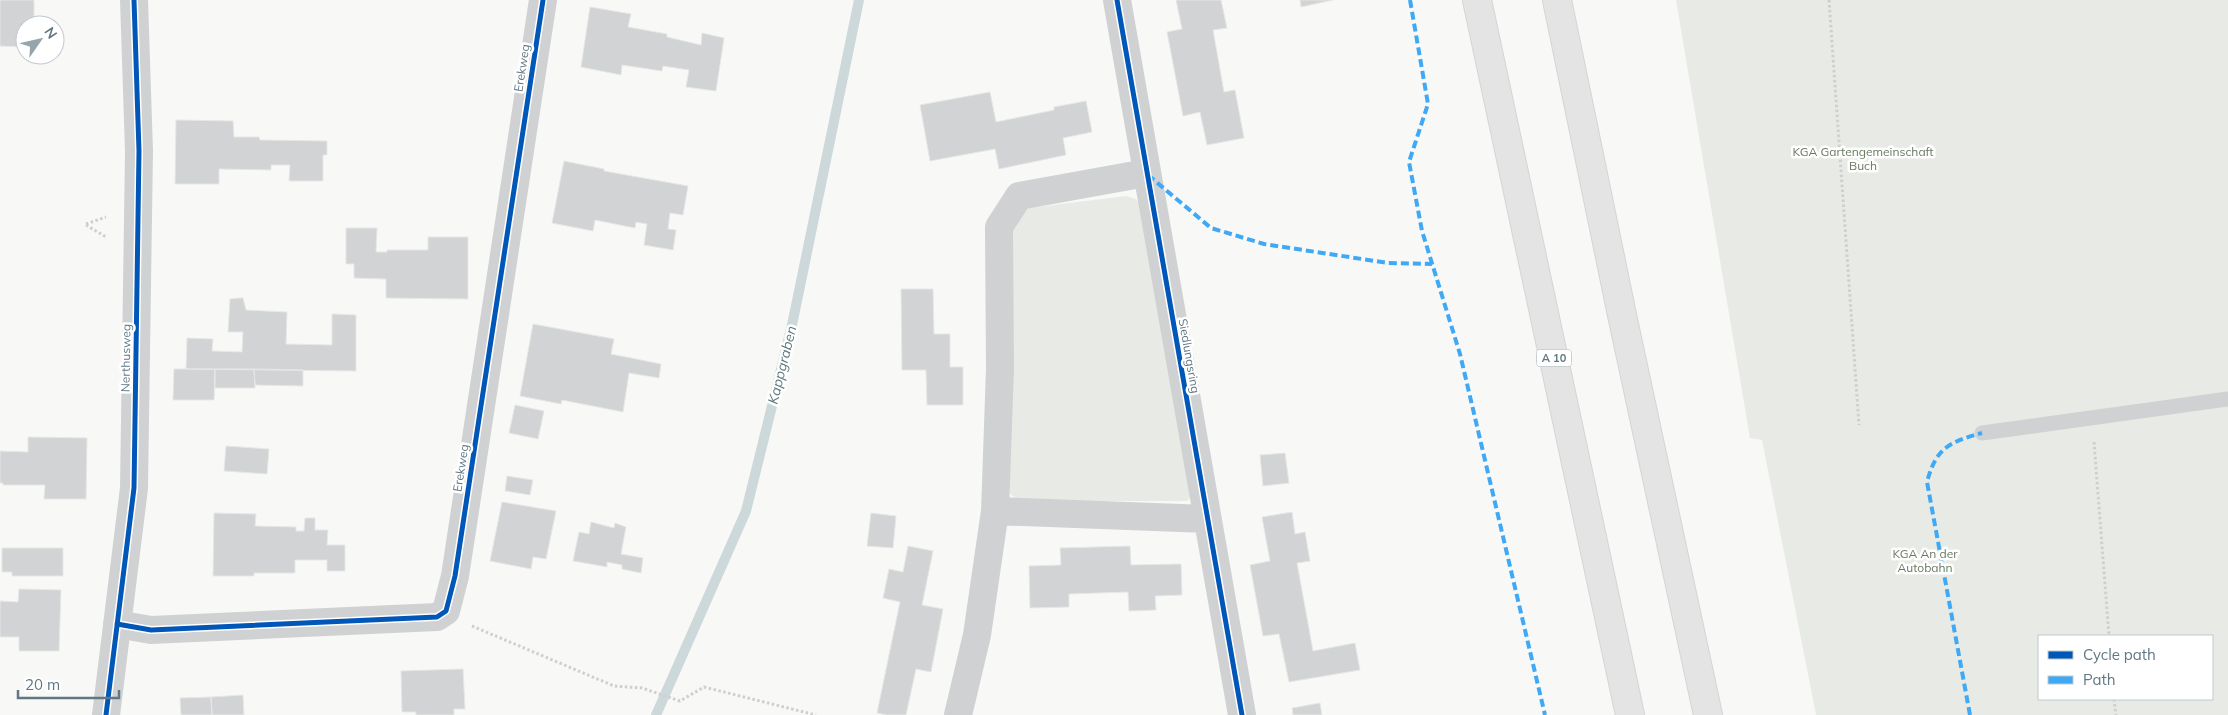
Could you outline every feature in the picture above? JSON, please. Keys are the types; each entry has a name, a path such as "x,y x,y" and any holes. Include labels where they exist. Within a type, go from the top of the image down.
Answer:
{"highway":[{"name":"A 10","path":"1477,0 1630,715"},
{"path":"1557,0 1708,715"}],"street":[{"name":"Nerthusweg","path":"106,715 134,488 139,151 134,0"},
{"name":"Erekweg","path":"446,611 455,576 542,0"},
{"name":"Siedlungsring","path":"1117,0 1242,715"},
{"path":"958,715 977,634 995,511 1000,369 999,227 1020,196 1146,173"},
{"path":"995,511 1207,519"},
{"path":"117,624 161,630 437,617 446,611"}],"lane":[{"path":"1982,433 2228,399"}],"path":[{"path":"1829,0 1859,426"},
{"path":"2094,417 2093,435 2109,635"},
{"path":"446,611 458,620 614,686 647,690 672,700 680,701 704,687 816,715"},
{"path":"2114,700 2116,715"}],"green space":[{"path":"1676,0 2228,0 2228,715 1816,715 1762,440 1750,438"},
{"path":"1126,196 1136,199 1144,212 1193,494 1187,501 1020,501 1010,494 1007,481 1009,234 1017,216 1029,208"}],"building":[{"path":"0,0 34,0 34,15 15,15 15,47 0,46"},
{"path":"1176,0 1221,0 1227,28 1213,30 1224,92 1235,90 1244,138 1207,145 1200,112 1183,116 1167,32 1182,29"},
{"path":"1300,0 1333,0 1301,7"},
{"path":"590,7 631,14 628,27 667,34 667,37 701,45 702,33 724,38 716,91 686,87 689,70 663,66 662,71 622,65 621,75 581,67"},
{"path":"990,92 996,122 1086,101 1092,132 1063,138 1066,155 999,169 995,149 930,161 920,105"},
{"path":"176,120 233,121 234,137 259,137 260,140 327,141 327,155 323,155 323,181 289,181 290,165 271,165 271,170 219,169 219,184 175,184"},
{"path":"564,161 604,169 604,171 688,186 683,215 670,213 668,229 676,230 673,250 644,245 647,224 636,222 635,228 595,220 593,231 552,223"},
{"path":"346,228 377,228 376,252 387,252 387,250 428,250 428,237 468,237 468,299 386,298 386,279 354,278 354,264 346,264"},
{"path":"901,289 933,289 934,334 950,334 950,367 963,367 963,405 927,405 926,370 902,370"},
{"path":"243,298 246,310 287,312 286,344 332,345 332,314 356,315 356,371 186,369 187,338 213,339 212,351 242,352 243,332 228,332 230,299"},
{"path":"533,324 614,339 611,354 661,364 659,378 629,373 623,412 562,400 561,404 520,396"},
{"path":"174,369 215,369 214,400 173,400"},
{"path":"215,369 254,369 255,388 215,388"},
{"path":"254,369 303,370 303,386 255,385"},
{"path":"515,405 544,411 538,439 509,433"},
{"path":"28,437 87,438 86,499 44,499 45,485 3,485 3,483 0,483 0,451 28,452"},
{"path":"226,446 269,449 267,474 224,471"},
{"path":"1285,453 1289,483 1263,486 1260,455"},
{"path":"507,476 533,480 530,495 505,491"},
{"path":"502,502 556,511 546,559 533,557 531,569 490,561"},
{"path":"1292,512 1295,534 1305,532 1310,561 1297,563 1313,651 1355,643 1360,670 1289,682 1279,634 1263,636 1250,565 1270,561 1262,517"},
{"path":"214,513 256,514 255,526 296,527 296,531 304,531 305,518 315,518 315,530 328,530 327,545 345,545 345,571 327,571 327,560 295,560 295,573 213,576"},
{"path":"871,513 896,516 893,548 867,546"},
{"path":"591,522 614,528 615,523 626,527 621,554 643,558 641,573 622,569 622,565 607,562 607,567 573,561 579,532 589,534"},
{"path":"908,546 933,551 922,605 943,609 931,672 916,669 906,715 887,715 877,713 900,602 883,598 889,569 903,572"},
{"path":"1130,546 1131,565 1181,564 1182,595 1155,596 1156,610 1129,611 1128,592 1069,594 1069,607 1030,608 1029,566 1061,565 1060,548"},
{"path":"2,548 63,548 63,576 12,576 12,572 2,572"},
{"path":"19,589 61,590 59,651 19,651 19,637 0,637 0,601 18,602"},
{"path":"463,669 465,709 454,709 454,715 416,715 416,712 402,712 401,671"},
{"path":"243,695 244,715 212,715 211,697"},
{"path":"211,697 212,715 181,715 180,698"},
{"path":"1320,703 1322,715 1293,715 1292,708"}],"waterway":[{"name":"Kappgraben","path":"656,715 746,511 792,325 859,0"}],"marked path":[{"path":"1410,0 1428,104 1409,162 1422,231 1460,354 1545,715"},
{"path":"1148,175 1211,228 1264,244 1388,263 1432,264"},
{"path":"1970,715 1927,482 1935,461 1946,448 1952,443 1982,433"}],"cycle path":[{"path":"106,715 134,488 139,151 134,0"},
{"path":"117,624 151,630 437,617 446,611 455,576 543,0"},
{"path":"1117,0 1242,715"}],"park label":[{"name":"KGA Gartengemeinschaft Buch","path":"1863,159"},
{"name":"KGA An der Autobahn","path":"1925,561"}]}
